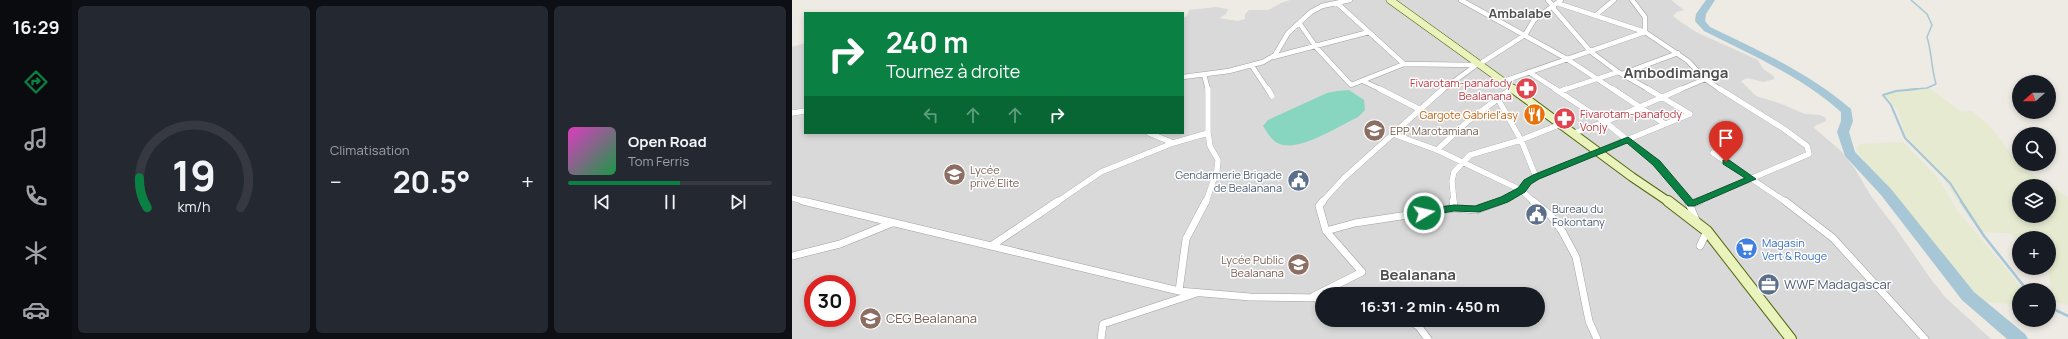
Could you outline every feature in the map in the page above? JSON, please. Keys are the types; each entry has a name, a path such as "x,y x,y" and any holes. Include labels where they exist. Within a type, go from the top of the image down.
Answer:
{"street":[{"path":"1271,58 1279,51 1287,34 1300,24 1303,18 1318,6 1350,0"},
{"path":"1390,0 1477,66 1574,133 1622,170 1696,220 1707,231 1791,339"},
{"path":"1461,0 1567,60 1665,124"},
{"path":"1326,231 1355,223 1454,208 1476,210 1505,200 1521,190 1528,182 1536,177 1690,114 1620,73 1591,52 1555,6 1548,0"},
{"path":"1336,287 1362,272 1326,231 1319,206 1344,177 1448,84 1525,35 1534,20 1555,6 1561,0"},
{"path":"1596,15 1614,0"},
{"path":"1632,0 1645,17 1645,32"},
{"path":"1337,3 1404,64"},
{"path":"1555,6 1596,15 1645,32 1678,53 1695,67 1705,79 1733,99 1784,129 1807,146 1809,154 1691,204"},
{"path":"1300,24 1316,47 1351,85 1404,64 1477,66"},
{"path":"1184,77 1252,66 1271,58 1369,32"},
{"path":"1501,82 1645,32"},
{"path":"1561,91 1678,53"},
{"path":"1252,66 1272,96"},
{"path":"1529,72 1561,91 1605,122 1656,163 1691,204 1696,220"},
{"path":"1179,291 1186,238 1206,201 1217,170 1218,160 1210,146 1208,133 1209,93 1204,74"},
{"path":"1574,133 1605,122 1705,79"},
{"path":"1363,81 1419,109"},
{"path":"1437,150 1468,121 1512,89"},
{"path":"1498,99 1521,140 1536,177"},
{"path":"792,113 804,111"},
{"path":"1454,208 1452,181 1454,172 1470,155 1521,140 1561,124"},
{"path":"992,246 1101,172 1173,143 1208,133"},
{"path":"1151,134 1173,143"},
{"path":"1393,134 1437,150 1521,190 1552,216 1576,257 1589,321 1597,339"},
{"path":"1713,153 1779,196 1823,232 1833,238 1925,339"},
{"path":"792,198 1179,291 1250,297 1315,297"},
{"path":"792,256 840,244 892,223"},
{"path":"1700,246 1707,231"},
{"path":"1101,339 1103,324 1201,292"},
{"path":"1419,327 1426,337"}],"shaded area":[{"path":"1290,0 1671,0 1684,10 1677,12 1673,16 1681,22 1696,32 1758,60 1763,69 1774,76 1774,79 1764,82 1747,78 1741,81 1756,96 1779,103 1805,114 1820,115 1826,118 1826,121 1813,127 1841,151 1855,169 1871,196 1946,298 1991,339 792,339 792,47 804,43 804,134 1184,134 1184,18 1187,16 1189,10 1216,7 1228,9 1226,14 1219,18 1238,21 1245,19 1245,14 1249,10 1268,10"}],"green space":[{"path":"1912,88 1929,88 1962,112 1972,111 1992,128 2012,156 2012,171 2028,171 2040,179 2012,179 2012,223 2056,223 2056,190 2068,198 2068,305 2056,302 2056,283 2051,283 2049,275 2056,275 2056,231 2012,231 2012,235 2010,233 1983,232 1967,215 1941,175 1905,135 1898,110 1884,94"},
{"path":"1349,90 1364,100 1365,110 1358,117 1311,140 1301,144 1279,144 1269,135 1263,126 1268,120 1327,93"},
{"path":"1903,142 1937,177 1957,210 2018,283 2012,283 2012,304 1979,301 1880,183 1856,149 1860,144"}],"waterway":[{"path":"1711,0 1701,14 1700,21 1707,29 1762,55 1798,75 1815,86 1847,111 1847,121 1843,132 1849,153 1886,192 1968,296 2019,339"},
{"path":"1906,90 1927,88 1936,84 1927,37 1932,25 1927,14 1911,0"},
{"path":"1917,89 1896,91 1883,95 1891,105 1905,138 1950,183 1962,202"},
{"path":"1961,201 1984,236 2021,283"},
{"path":"2056,310 2068,316"}],"place":[{"name":"Fivarotam-panafody Bealanana","path":"1527,88"},
{"name":"Gargote Gabriel'asy","path":"1534,114"},
{"name":"Fivarotam-panafody Vonjy","path":"1564,119"},
{"name":"EPP Marotamiana","path":"1374,130"},
{"name":"Lycée privé Elite","path":"955,175"},
{"name":"Gendarmerie Brigade de Bealanana","path":"1298,180"},
{"name":"Bureau du Fokontany","path":"1537,214"},
{"name":"Magasin Vert & Rouge","path":"1746,248"},
{"name":"Lycée Public Bealanana","path":"1299,265"},
{"name":"WWF Madagascar","path":"1768,284"},
{"name":"CEG Bealanana","path":"871,318"}],"district":[{"name":"Ambalabe","path":"1520,13"},
{"name":"Ambodimanga","path":"1676,72"},
{"name":"Bealanana","path":"1418,274"}],"route":[{"path":"1424,213 1454,208 1476,210 1505,200 1521,190 1528,182 1536,177 1628,140 1656,163 1691,204 1752,179 1726,162"}]}
